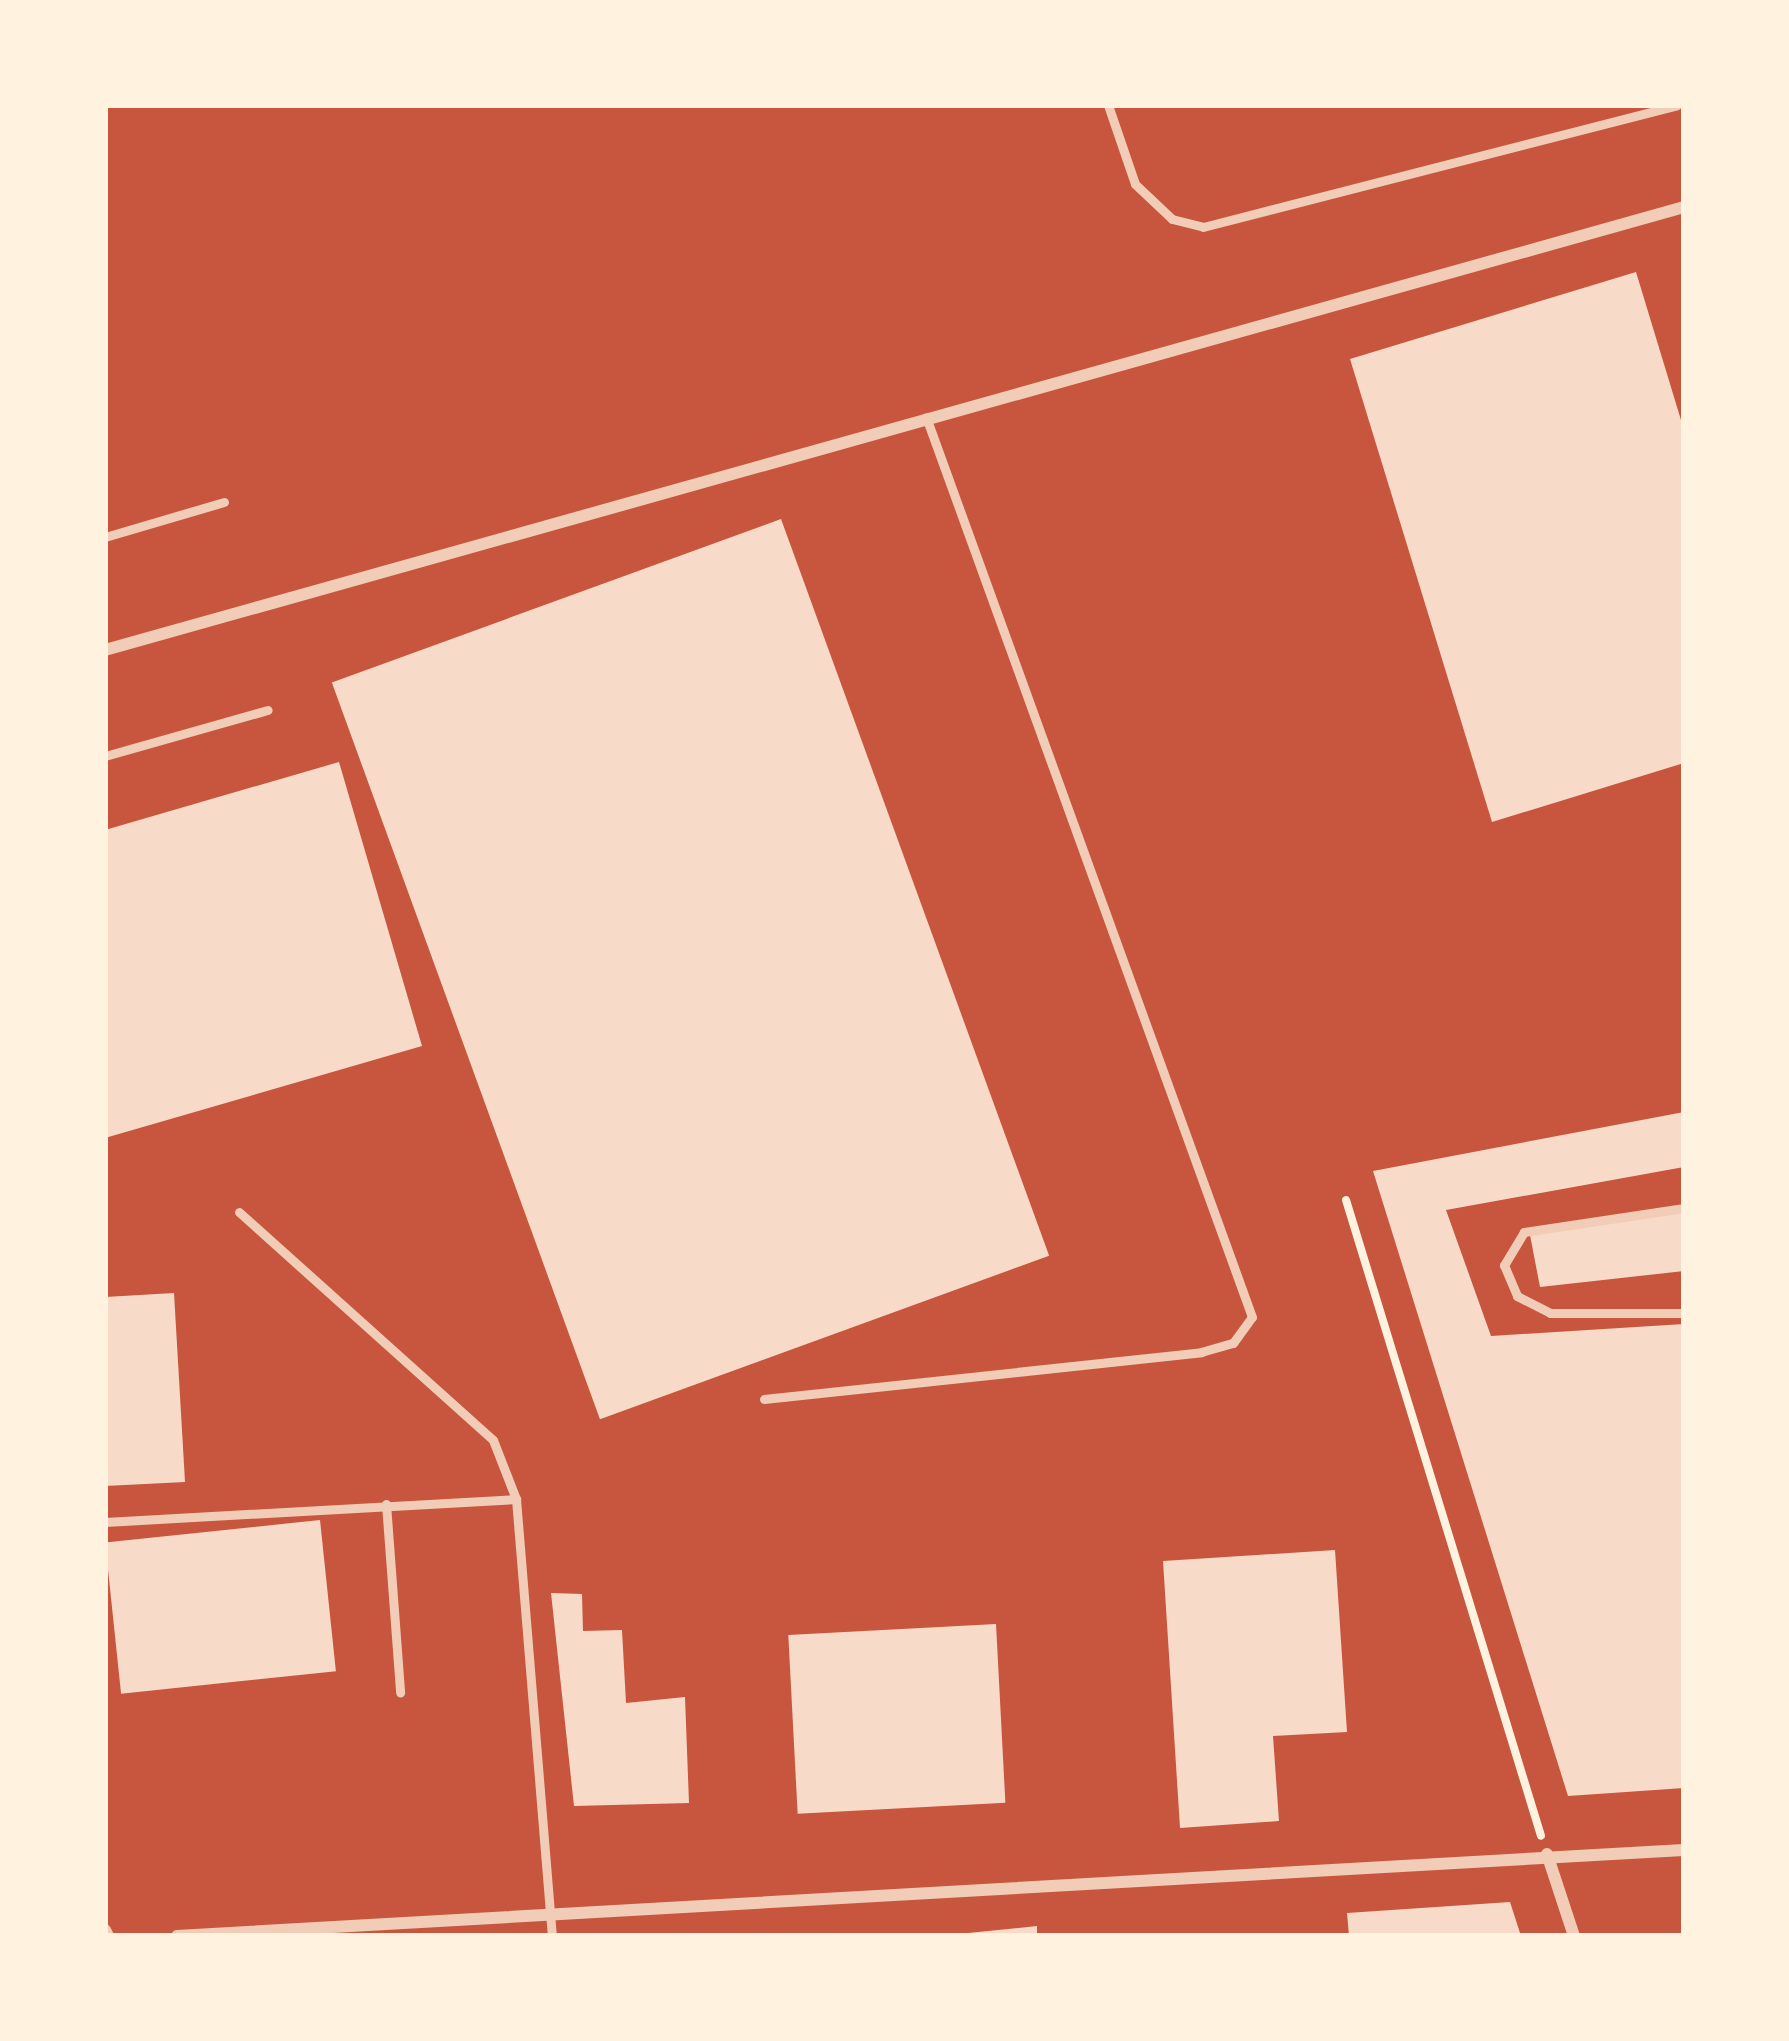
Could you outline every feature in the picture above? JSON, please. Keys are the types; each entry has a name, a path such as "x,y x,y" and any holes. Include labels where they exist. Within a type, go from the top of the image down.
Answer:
{"street":[{"path":"105,650 1684,207"},
{"path":"177,1936 1546,1854 1684,1850"},
{"path":"1546,1854 1574,1936"}],"lane":[{"path":"1108,105 1135,184 1172,218 1204,227 1677,105"},
{"path":"764,1399 1201,1352 1232,1343 1252,1317 926,417"},
{"path":"105,537 224,502"},
{"path":"105,756 268,710"},
{"path":"1684,1208 1524,1232 1504,1265 1517,1296 1550,1313 1684,1312"},
{"path":"239,1212 493,1441 515,1499 552,1936"},
{"path":"105,1522 515,1499"},
{"path":"386,1504 400,1692"}],"path":[{"path":"1346,1200 1546,1854"}],"building":[{"path":"1636,272 1684,430 1684,763 1492,822 1350,359"},
{"path":"781,519 1049,1256 600,1419 332,682"},
{"path":"339,762 422,1046 105,1138 105,830"},
{"path":"1684,1112 1684,1167 1446,1210 1491,1336 1684,1324 1684,1788 1568,1796 1373,1171"},
{"path":"1684,1209 1684,1271 1540,1287 1530,1235"},
{"path":"174,1293 185,1482 105,1486 105,1297"},
{"path":"320,1520 336,1671 121,1694 105,1543"},
{"path":"1335,1550 1347,1732 1273,1736 1279,1821 1180,1828 1163,1561"},
{"path":"551,1593 582,1594 583,1631 622,1630 626,1703 685,1697 689,1803 574,1806"},
{"path":"996,1624 1005,1803 798,1814 788,1635"},
{"path":"1510,1902 1521,1936 1349,1936 1347,1913"},
{"path":"1037,1926 1037,1936 968,1936 968,1933"}]}
